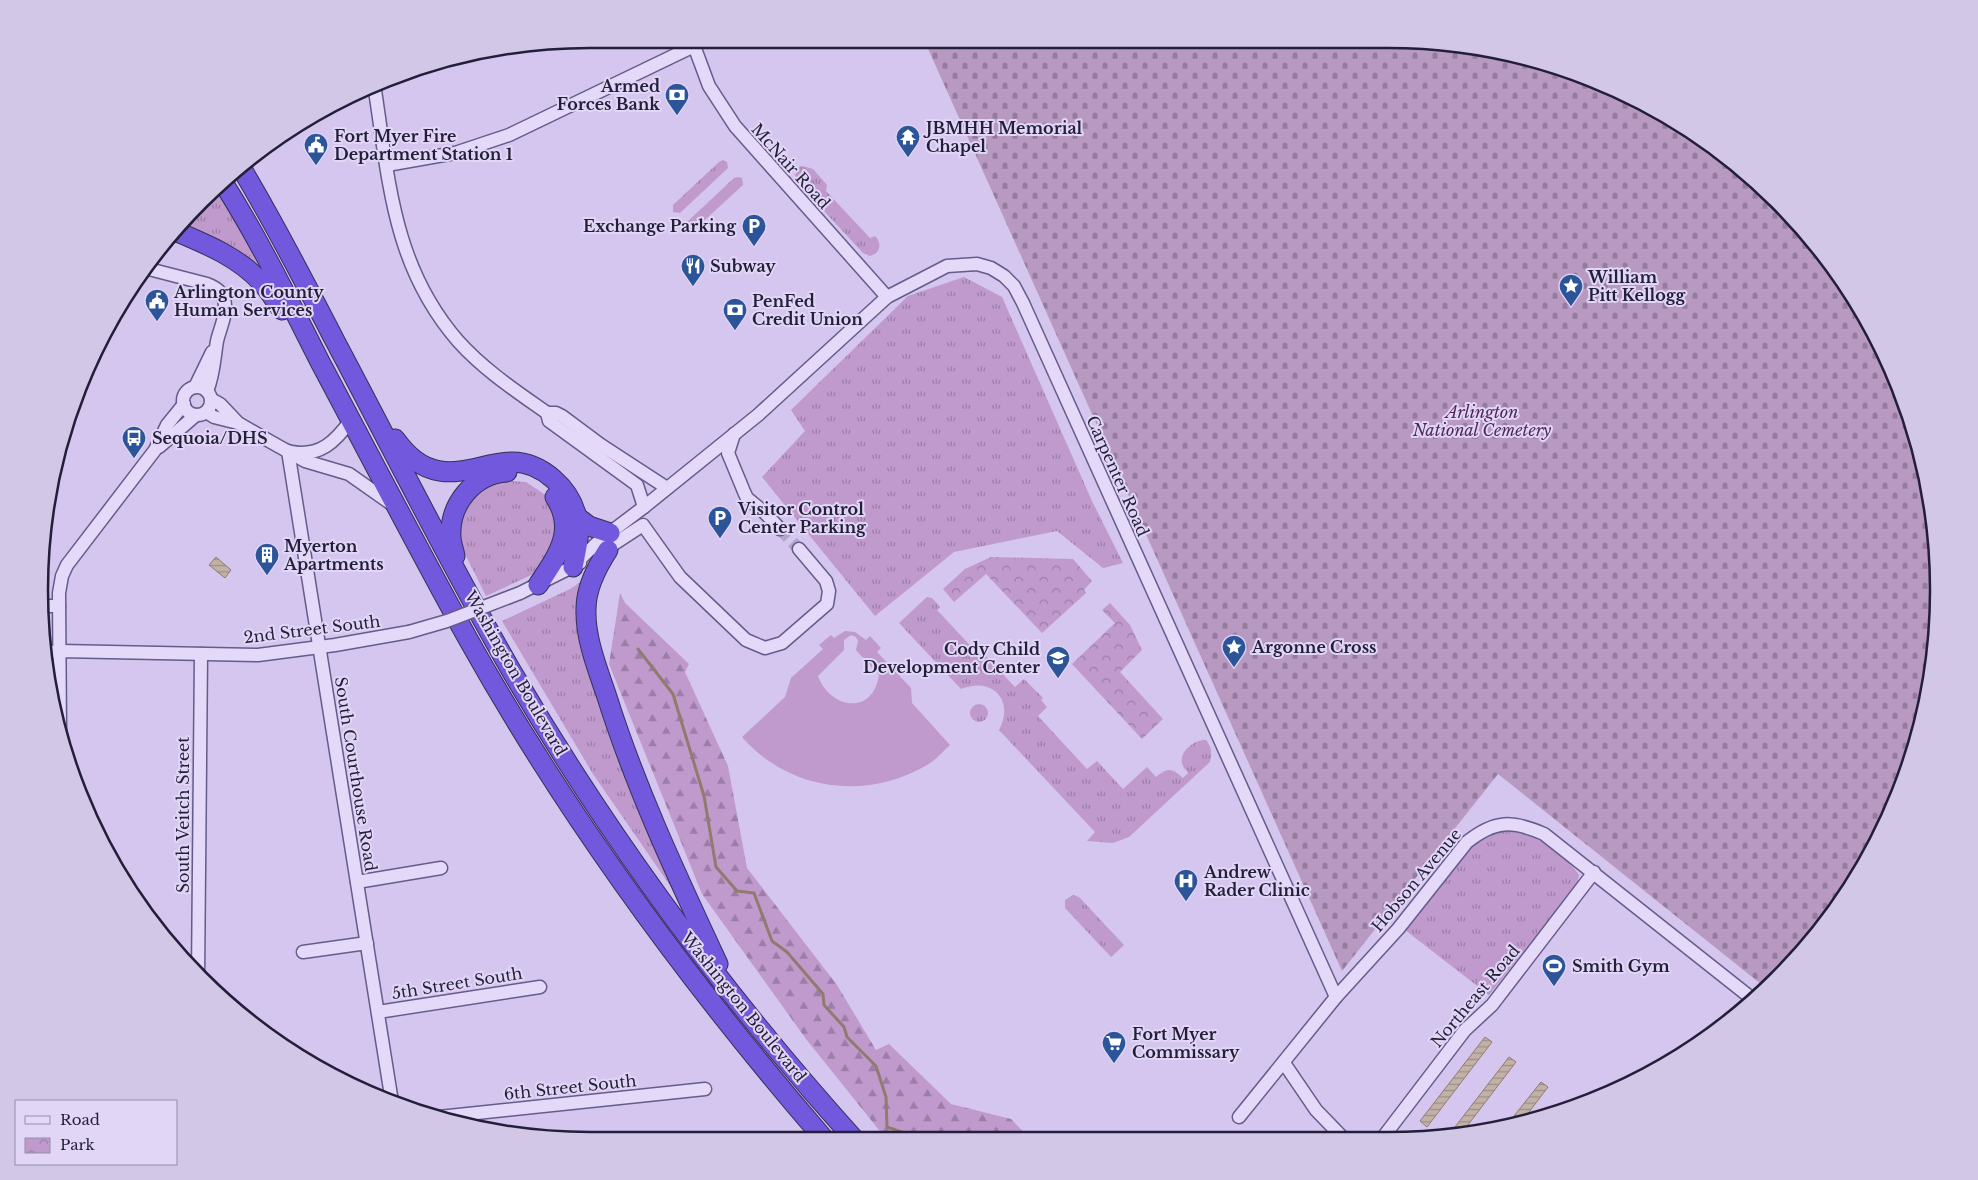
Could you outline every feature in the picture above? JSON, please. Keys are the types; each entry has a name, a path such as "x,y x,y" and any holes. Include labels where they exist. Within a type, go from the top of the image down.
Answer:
{"highway":[{"name":"Washington Boulevard","path":"244,173 278,232 462,582 512,671 576,776 669,912 798,1076 848,1132"},
{"name":"Washington Boulevard","path":"226,188 259,245 350,420 490,678 532,746 599,849 696,983 818,1132"},
{"path":"181,234 219,251 241,264 261,281 283,312 296,336 326,373"},
{"path":"361,391 402,448 418,463 431,469 446,472 505,462 529,464 544,471 556,481 566,495 577,517 578,540 573,567"},
{"path":"462,582 451,540 451,525 455,509 464,494 478,481 495,474 511,472 526,475 540,482 552,492 563,512 564,533 561,547 538,585"},
{"path":"577,517 589,526 616,535 592,580 586,601 586,622 593,650 621,740 644,799 688,901 732,994"}],"street":[{"path":"387,165 455,153 509,135 685,48"},
{"name":"McNair Road","path":"695,48 709,86 735,126 887,297"},
{"path":"375,92 399,231 411,266 435,310 458,341 481,364 547,413 556,413 562,416 601,445 667,488"},
{"name":"Carpenter Road","path":"616,535 644,507 758,415 887,297 947,266 977,264 991,268 1004,276 1014,286 1336,997"},
{"path":"153,270 207,284 220,292 225,308 217,341 212,376 204,392 210,406 155,450"},
{"path":"60,706 59,606 60,584 63,572 155,450 167,425 184,404 186,392 204,392 220,404 238,423"},
{"path":"184,404 190,412 238,423 305,462 349,474 397,508"},
{"path":"547,413 549,421 637,485 644,507"},
{"path":"288,451 312,451 330,444 337,438 350,420"},
{"path":"734,434 728,453 747,498 765,512 780,529"},
{"name":"South Courthouse Road","path":"288,451 391,1094"},
{"path":"616,535 643,525 680,577 746,640 765,648 782,643 827,604 829,591 826,581 799,549"},
{"name":"2nd Street South","path":"51,652 258,655 320,648 409,632 447,621 520,594 573,567 616,535"},
{"path":"48,606 59,606"},
{"name":"South Veitch Street","path":"198,965 201,654"},
{"name":"Hobson Avenue","path":"1239,1117 1336,997 1398,928 1467,842 1481,831 1501,823 1523,825 1544,834 1749,995"},
{"path":"357,882 441,868"},
{"name":"Northeast Road","path":"1387,1132 1465,1030 1492,1005 1594,872"},
{"path":"303,952 367,943"},
{"name":"5th Street South","path":"378,1012 540,987"},
{"path":"1284,1063 1316,1110 1337,1132"},
{"name":"6th Street South","path":"455,1115 704,1089"}],"green space":[{"name":"Arlington National Cemetery","path":"928,48 1423,49 1459,52 1494,58 1562,76 1628,103 1659,120 1689,139 1746,182 1796,232 1818,260 1858,319 1875,350 1902,416 1920,484 1926,519 1930,590 1926,661 1920,696 1902,764 1875,830 1839,891 1796,948 1761,984 1498,774 1342,971"},
{"path":"723,160 727,162 728,168 680,213 673,212 673,205"},
{"path":"803,166 813,169 827,185 826,191 870,238 875,236 879,242 879,248 874,255 870,256 863,253 798,183 795,175 799,167"},
{"path":"734,178 742,178 743,185 695,229 688,229 688,221"},
{"path":"219,194 235,218 270,281 185,228"},
{"path":"964,277 1002,297 1092,501 1123,563 1103,568 1057,531 954,552 875,616 762,477 805,431 791,410 908,296"},
{"path":"496,480 526,482 550,498 559,517 558,545 540,571 486,596 460,544 460,518 473,496"},
{"path":"991,557 1073,559 1092,581 1084,590 1086,593 1042,633 986,574 954,602 943,589 965,569"},
{"path":"591,575 580,600 680,900 593,774 502,621 570,589"},
{"path":"620,593 625,603 689,664 685,672 728,766 747,868 837,985 876,1050 889,1044 951,1104 1011,1119 1023,1132 881,1132 806,1039 702,894 609,664"},
{"path":"927,597 932,598 940,607 937,610 980,656 983,653 1015,687 1024,679 1043,698 1041,700 1047,707 1038,716 1087,769 1097,761 1123,789 1147,767 1156,777 1170,770 1183,778 1188,773 1183,767 1182,756 1192,744 1201,740 1206,740 1209,746 1211,751 1210,762 1129,837 1113,843 1087,841 1095,832 999,730 1004,709 998,693 991,688 982,686 961,689 899,623"},
{"path":"1110,603 1130,625 1142,650 1120,672 1163,719 1142,739 1072,664 1115,623 1102,610"},
{"path":"845,631 855,632 866,640 870,636 881,648 877,652 911,688 912,703 950,745 933,761 903,776 879,783 854,786 829,785 805,779 782,769 761,755 742,737 785,697 791,678 823,649 819,645 831,635 834,638","holes":["851,635 856,637 858,641 856,650 879,675 875,688 869,697 860,702 851,703 841,701 832,696 818,676 844,650 844,640"]},
{"path":"975,704 983,704 988,709 986,720 975,722 970,717 970,709"},
{"path":"1499,831 1519,832 1534,837 1561,855 1579,875 1577,884 1489,995 1405,930 1468,850 1483,837"},
{"path":"1073,895 1079,897 1124,945 1111,957 1065,908 1065,900"}],"shaded area":[{"path":"216,557 231,570 225,578 209,565"},
{"path":"1485,1037 1492,1042 1427,1127 1420,1121"},
{"path":"1509,1057 1516,1062 1467,1127 1454,1128"},
{"path":"1541,1082 1548,1087 1527,1114 1513,1118"}],"waterway":[{"path":"638,649 673,694 704,796 716,867 737,891 754,893 772,941 787,952 823,994 824,1005 844,1027 847,1037 876,1066 886,1097 887,1127 902,1132"}],"tunnel":[{"path":"780,529 799,549"}],"place":[{"name":"Armed Forces Bank","path":"677,116"},
{"name":"JBMHH Memorial Chapel","path":"908,158"},
{"name":"Fort Myer Fire Department Station 1","path":"316,166"},
{"name":"Exchange Parking","path":"754,247"},
{"name":"Subway","path":"693,287"},
{"name":"William Pitt Kellogg","path":"1571,307"},
{"name":"Arlington County Human Services","path":"157,322"},
{"name":"PenFed Credit Union","path":"735,331"},
{"name":"Sequoia/DHS","path":"134,459"},
{"name":"Visitor Control Center Parking","path":"720,539"},
{"name":"Myerton Apartments","path":"267,576"},
{"name":"Argonne Cross","path":"1234,668"},
{"name":"Cody Child Development Center","path":"1058,679"},
{"name":"Andrew Rader Clinic","path":"1186,902"},
{"name":"Smith Gym","path":"1554,987"},
{"name":"Fort Myer Commissary","path":"1114,1064"}]}
